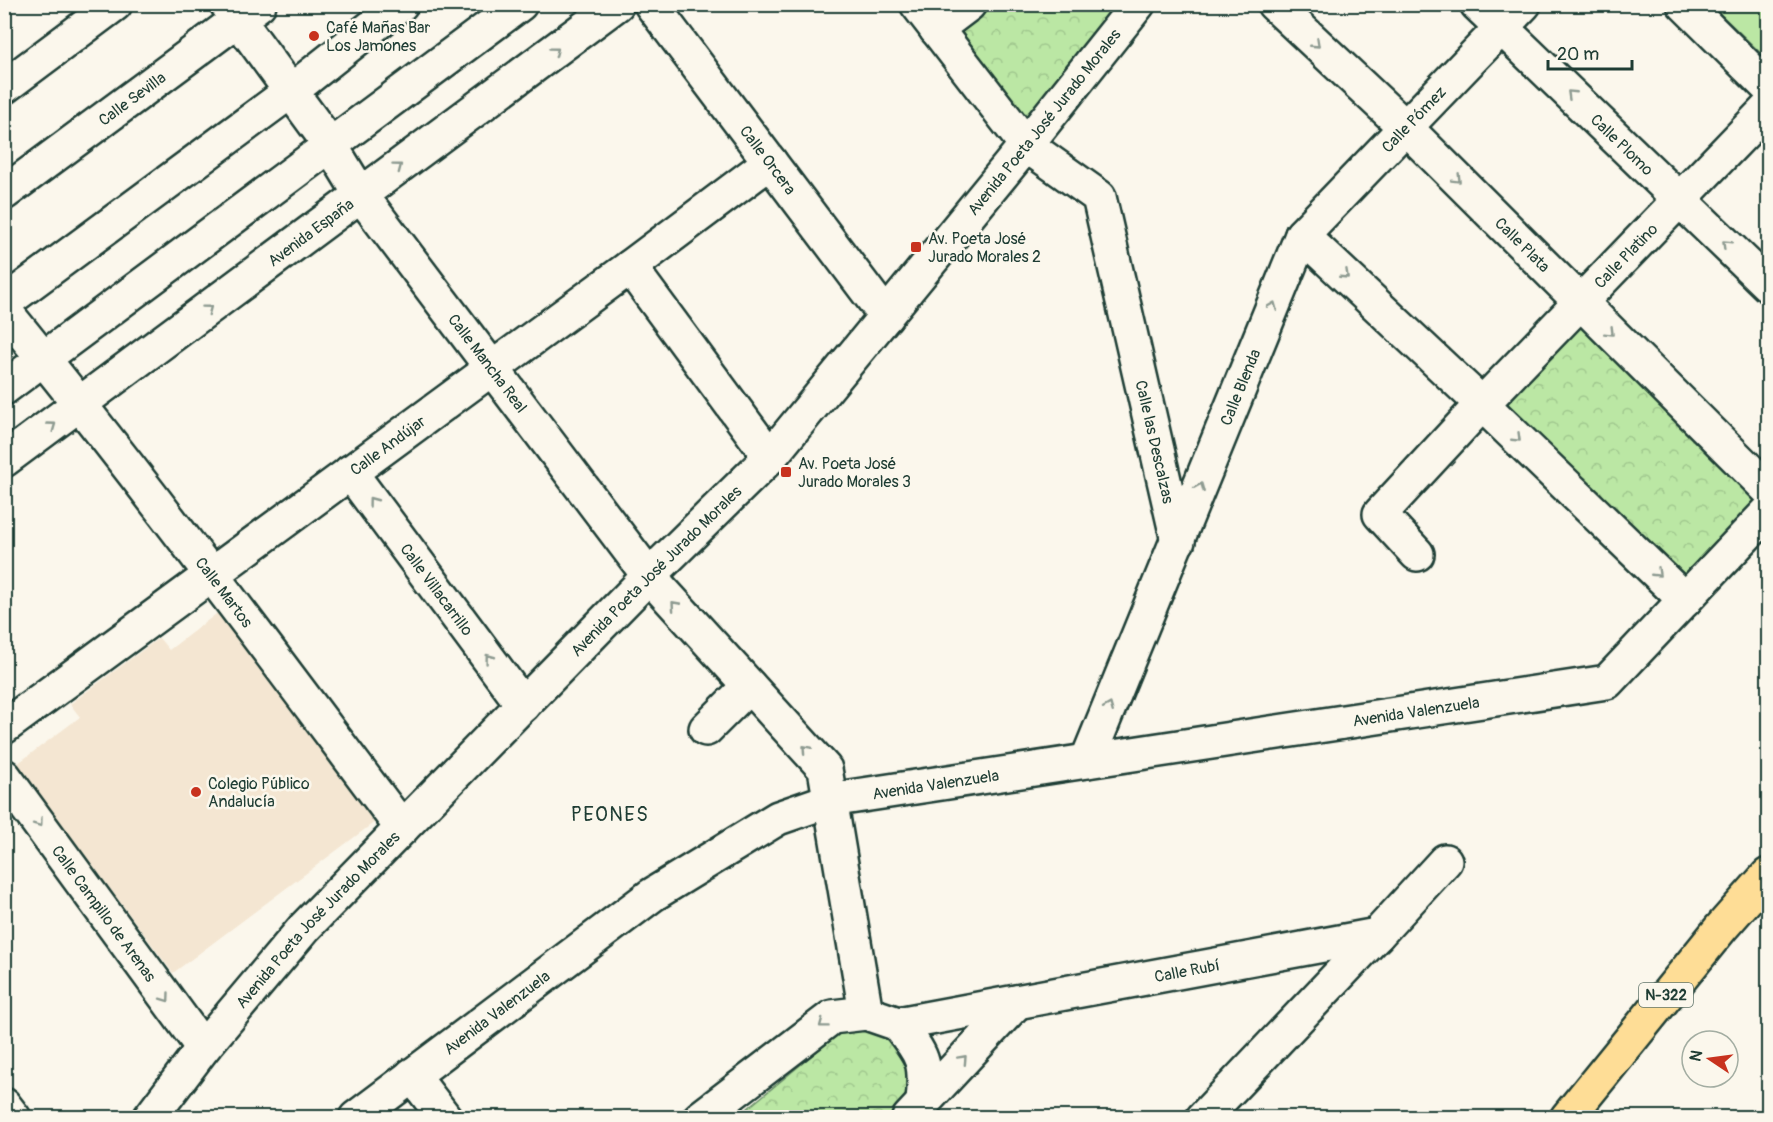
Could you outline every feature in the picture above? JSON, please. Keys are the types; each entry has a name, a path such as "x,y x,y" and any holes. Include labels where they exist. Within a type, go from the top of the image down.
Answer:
{"highway":[{"name":"N-322","path":"1567,1118 1721,928 1768,875"}],"street":[{"path":"4,87 115,4"},
{"path":"4,303 291,91 401,4"},
{"path":"4,388 520,4"},
{"name":"Avenida España","path":"4,460 81,405 617,4"},
{"name":"Calle Orcera","path":"651,4 886,316"},
{"path":"927,17 969,4"},
{"name":"Avenida Poeta José Jurado Morales","path":"150,1118 203,1048 304,928 649,576 770,457 1026,145 1138,4"},
{"name":"Calle Plata","path":"1274,4 1406,128 1768,489"},
{"name":"Calle Plomo","path":"1477,4 1768,285"},
{"name":"Calle Pómez","path":"1302,235 1524,4"},
{"path":"1684,4 1768,87"},
{"name":"Calle Mancha Real","path":"241,10 291,91 331,146 361,195 649,576 825,769 866,1013"},
{"name":"Calle Sevilla","path":"4,193 241,10"},
{"name":"Calle las Descalzas","path":"927,17 1026,145 1099,197 1178,541"},
{"name":"Calle Platino","path":"1417,554 1380,514 1482,404 1768,108"},
{"name":"Calle Andújar","path":"4,727 770,162"},
{"path":"1302,235 1482,404 1685,600 1768,513"},
{"name":"Calle Blenda","path":"1178,541 1302,235"},
{"path":"630,267 770,457"},
{"name":"Calle Martos","path":"4,310 81,405 211,574 402,828"},
{"name":"Calle Villacarrillo","path":"350,472 524,705"},
{"path":"1087,761 1178,541"},
{"name":"Avenida Valenzuela","path":"356,1118 652,895 778,818 831,800 1607,682 1685,600"},
{"path":"706,729 749,686"},
{"name":"Calle Campillo de Arenas","path":"4,776 203,1048"},
{"path":"1203,1118 1445,861"},
{"name":"Calle Rubí","path":"898,1024 1377,935"},
{"path":"916,1110 1017,1002"},
{"path":"700,1118 832,1017 866,1013 898,1024 920,1052 926,1075 916,1110"},
{"path":"412,1075 445,1118"},
{"path":"4,1105 14,1118"}],"shaded area":[{"name":"Colegio Público Andalucía","path":"220,611 376,821 173,973 17,764 80,717 70,704 159,638 169,650"}],"green space":[{"path":"983,5 1116,5 1021,126 948,29"},
{"path":"1711,5 1768,5 1768,60"},
{"path":"1583,320 1764,499 1686,579 1501,404"},
{"path":"863,1029 890,1041 901,1052 904,1059 907,1089 903,1103 890,1117 736,1118 843,1030"}],"place":[{"name":"Café Mañas Bar Los Jamones","path":"314,36"},
{"name":"Av. Poeta José Jurado Morales 2","path":"916,247"},
{"name":"Av. Poeta José Jurado Morales 3","path":"786,472"},
{"name":"Colegio Público Andalucía","path":"196,792"}],"district":[{"name":"PEONES","path":"610,814"}]}
